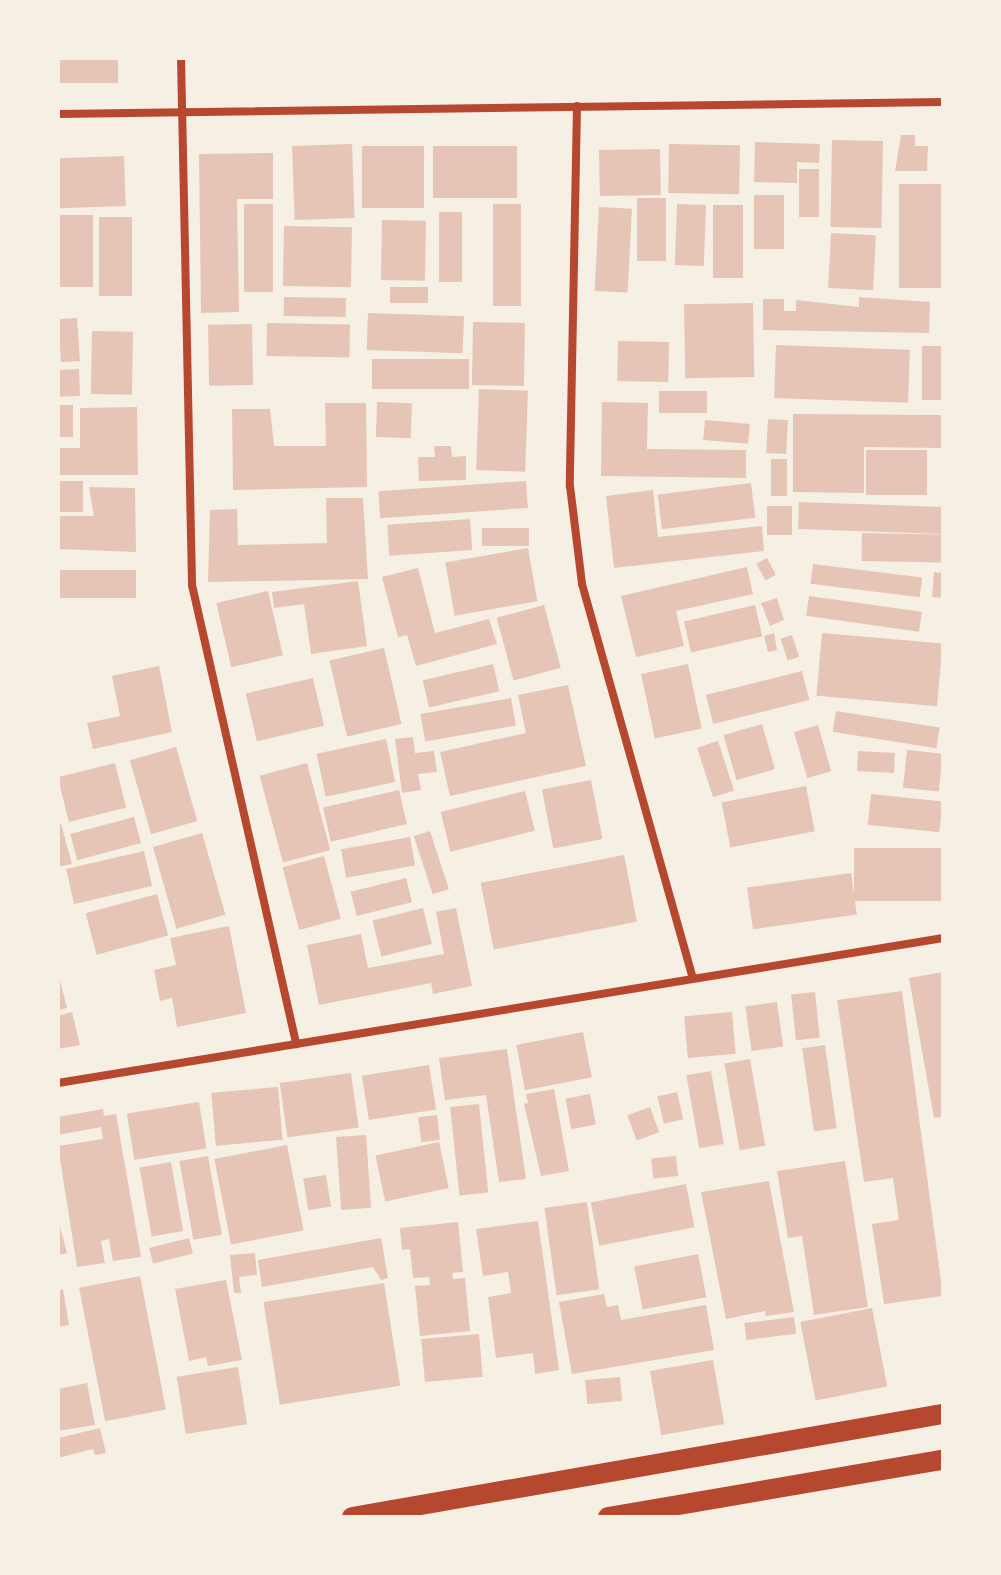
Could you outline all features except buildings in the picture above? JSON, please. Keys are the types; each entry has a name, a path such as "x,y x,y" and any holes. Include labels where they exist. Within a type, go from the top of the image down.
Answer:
{"main road":[{"path":"352,1517 943,1414"},
{"path":"608,1517 943,1460"}],"street":[{"path":"181,58 192,585 296,1044"},
{"path":"58,114 182,115 943,102"},
{"path":"577,106 570,486 582,584 693,979"},
{"path":"58,1083 943,938"}]}
